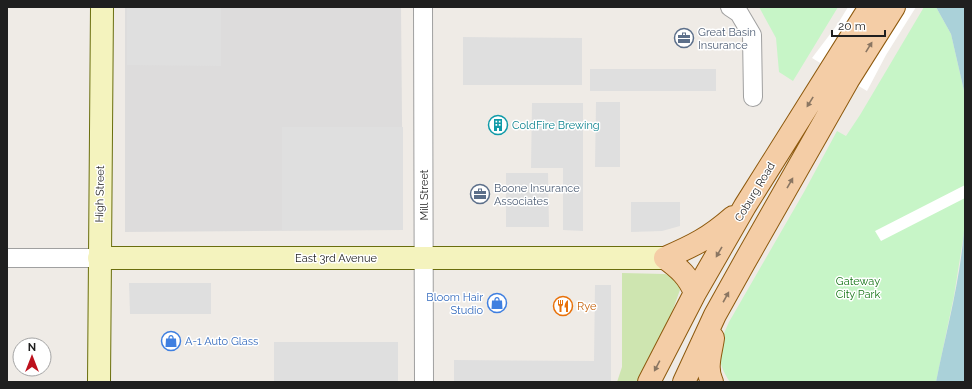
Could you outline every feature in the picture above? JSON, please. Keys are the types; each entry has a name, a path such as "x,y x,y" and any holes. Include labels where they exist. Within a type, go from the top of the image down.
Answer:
{"main road":[{"name":"Coburg Road","path":"684,382 716,315 839,75 870,7"},
{"name":"Coburg Road","path":"649,382 695,294 745,206 839,75 894,7"},
{"path":"665,258 693,247 713,234 745,206"},
{"path":"665,258 683,271 692,285 695,294"},
{"path":"712,382 708,365 716,315"}],"street":[{"name":"High Street","path":"99,382 102,7"},
{"name":"Mill Street","path":"423,7 424,382"},
{"path":"730,7 739,13 746,22 752,35 753,97"},
{"name":"East 3rd Avenue","path":"7,258 665,258"}],"shaded area":[{"path":"125,7 401,7 403,230 125,232"},
{"path":"127,7 221,7 221,66 127,65"},
{"path":"463,37 582,38 582,85 463,85"},
{"path":"590,69 716,69 716,91 590,91"},
{"path":"596,102 620,102 620,167 595,167"},
{"path":"532,103 583,103 583,231 563,230 563,168 531,168"},
{"path":"282,127 403,127 403,230 282,230"},
{"path":"506,173 548,173 549,227 506,227"},
{"path":"631,202 680,202 680,226 662,231 631,232"},
{"path":"129,283 211,283 211,314 130,314"},
{"path":"595,285 611,285 611,382 454,382 454,360 594,361"},
{"path":"274,342 398,342 398,382 274,382"}],"green space":[{"path":"759,7 838,7 793,81 779,72 776,38"},
{"name":"Gateway City Park","path":"924,7 936,7 951,34 965,95 964,233 954,296 936,382 730,382 725,374 720,360 722,338 729,322 804,192 837,131 846,136"},
{"path":"622,273 665,274 673,277 681,287 670,318 641,382 617,382 622,367"}],"water":[{"path":"936,7 965,7 965,95 951,34"},
{"path":"965,214 965,382 936,382 958,278 964,235"}],"pier":[{"path":"848,7 916,7 886,55 867,91 812,58 837,25"},
{"path":"965,185 965,198 881,241 875,231"}],"place":[{"name":"Great Basin Insurance","path":"684,38"},
{"name":"ColdFire Brewing","path":"498,125"},
{"name":"Boone Insurance Associates","path":"480,194"},
{"name":"Bloom Hair Studio","path":"497,303"},
{"name":"Rye","path":"563,306"},
{"name":"A-1 Auto Glass","path":"171,341"}]}
